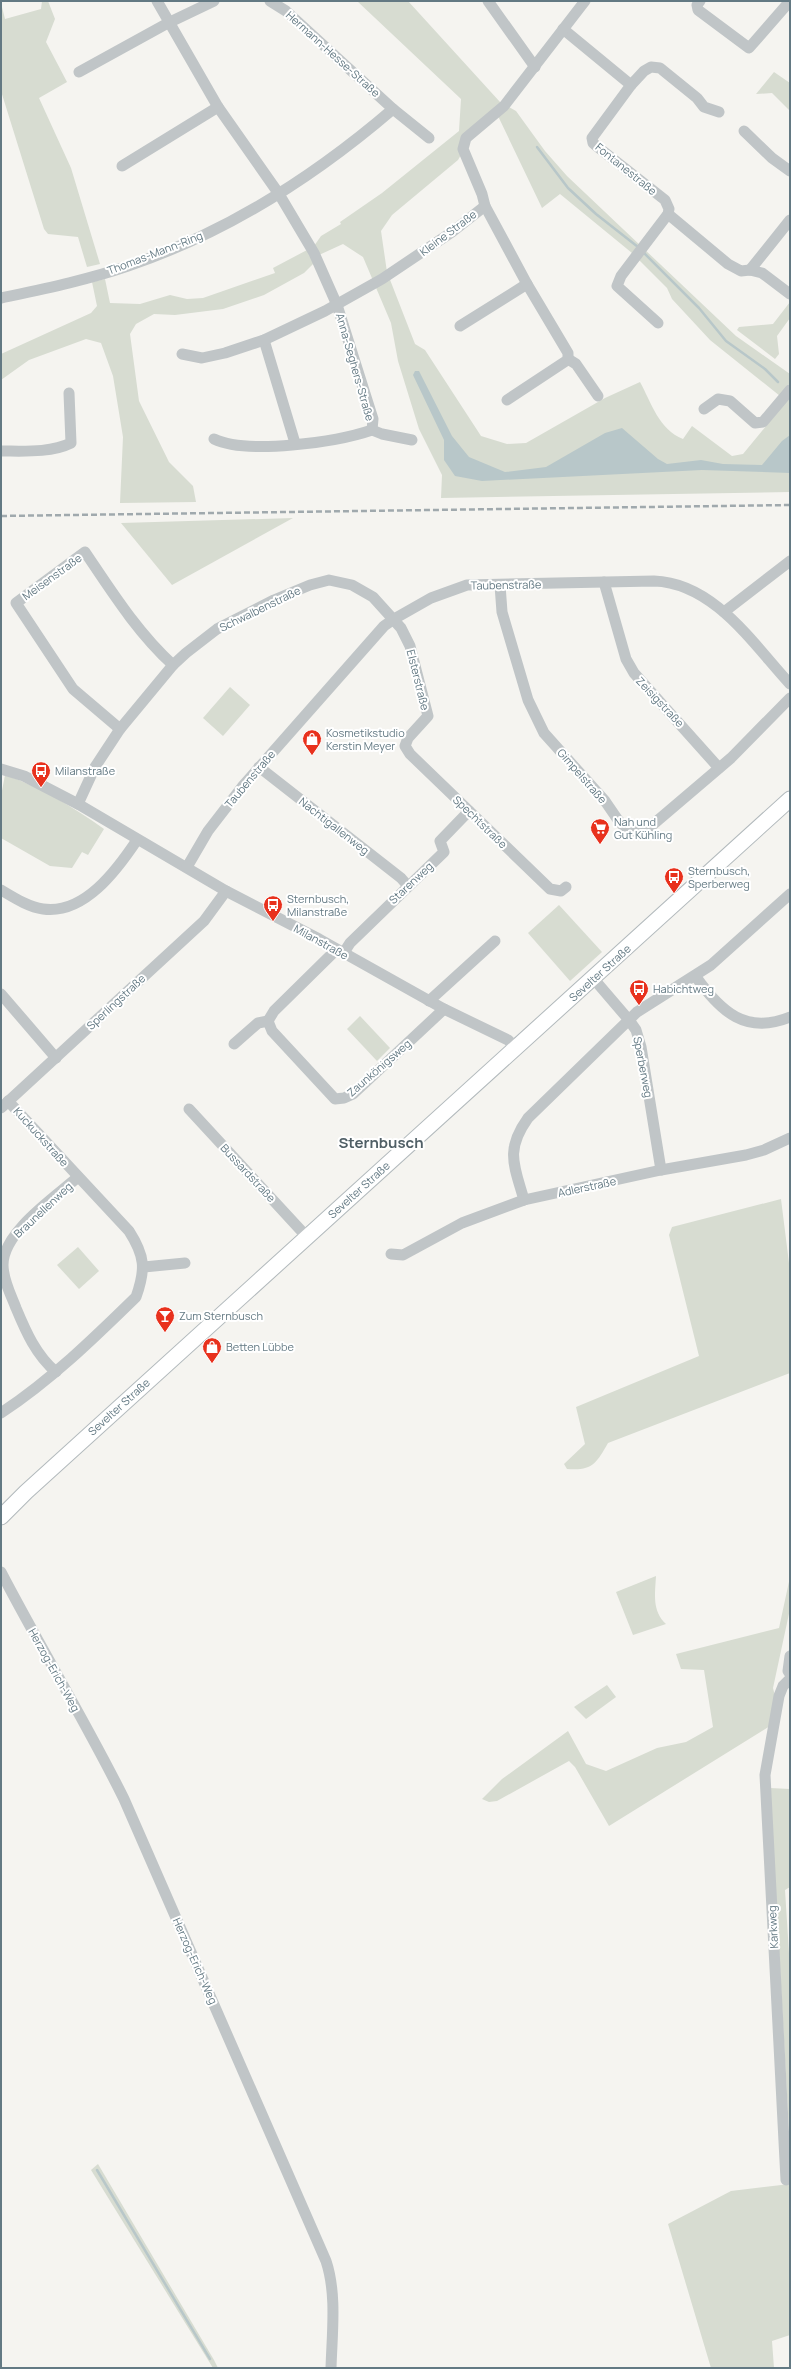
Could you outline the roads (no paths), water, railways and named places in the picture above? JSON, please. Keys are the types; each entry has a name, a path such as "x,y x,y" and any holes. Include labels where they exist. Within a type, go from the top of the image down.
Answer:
{"street":[{"path":"157,1 168,23 218,107 279,194 314,253 337,305"},
{"path":"78,72 168,23 214,1"},
{"name":"Hermann-Hesse-Straße","path":"270,1 286,11 393,109 429,138"},
{"path":"488,1 535,67"},
{"name":"Kleine Straße","path":"182,354 202,358 225,354 264,340 337,305 382,279 452,232 485,206 482,194 463,149 466,138 504,106 585,1"},
{"path":"700,1 697,5 698,10 749,48 790,1"},
{"path":"563,29 632,85"},
{"name":"Fontanestraße","path":"720,112 704,107 697,98 660,68 651,67 644,71 595,132 593,143 665,200 670,209 668,214 728,264 741,271 750,270 762,273 790,294"},
{"path":"122,166 218,107"},
{"path":"279,194 367,132 393,109"},
{"path":"744,131 772,158 790,171"},
{"name":"Thomas-Mann-Ring","path":"1,298 95,275 151,257 222,227 279,194"},
{"path":"485,206 527,284 568,352 568,359"},
{"path":"658,323 617,286 621,276 668,214"},
{"path":"750,270 790,220"},
{"path":"460,326 527,284"},
{"name":"Anna-Seghers-Straße","path":"337,305 373,419 372,430"},
{"path":"264,340 295,443"},
{"path":"568,359 576,364 598,396"},
{"path":"507,400 568,359"},
{"path":"704,409 718,399 730,401 755,423 763,422 790,390"},
{"path":"1,451 30,451 64,447 71,443 69,393"},
{"name":"Anna-Seghers-Straße","path":"214,439 227,445 277,445 295,443 305,445 372,430 382,434 412,440"},
{"name":"Meisenstraße","path":"120,730 73,689 16,603 85,552 129,617 155,648 174,664"},
{"path":"724,612 790,561"},
{"name":"Schwalbenstraße","path":"78,804 95,767 120,730 174,664 217,630 274,600 310,585 330,580 352,585 373,597 394,619"},
{"name":"Taubenstraße","path":"187,867 208,831 259,767 384,626 431,598 467,585 484,583 500,585 671,581 690,589 724,612 790,684"},
{"name":"Zeisigstraße","path":"604,582 626,659 634,673 718,768"},
{"name":"Gimpelstraße","path":"500,585 502,612 518,669 528,700 544,733 605,801 618,820 629,832 650,827 718,768 790,698"},
{"name":"Elsterstraße","path":"394,619 410,646 428,716 408,738"},
{"name":"Spechtstraße","path":"408,738 405,746 410,754 550,889 561,891 566,887"},
{"name":"Nachtigallenweg","path":"259,767 401,878 408,886"},
{"name":"Milanstraße","path":"1,769 24,776 78,804 226,891 444,1009 508,1040 516,1048"},
{"name":"Sevelter Straße","path":"1,1517 26,1492 790,800"},
{"name":"Starenweg","path":"339,952 444,852 440,841 469,811"},
{"path":"1,890 42,910 62,909 80,901 106,879 137,840"},
{"name":"Sperlingstraße","path":"5,1105 204,921 226,891"},
{"path":"524,1200 513,1159 513,1146 518,1132 528,1118 637,1012 696,976 790,894"},
{"path":"429,1001 495,941"},
{"path":"234,1044 258,1023 268,1021 274,1011 339,952"},
{"path":"696,976 724,1008 742,1021 759,1025 774,1023 790,1017"},
{"name":"Sperberweg","path":"593,978 636,1030 641,1047 661,1170"},
{"path":"1,994 56,1058"},
{"name":"Zaunkönigsweg","path":"268,1021 272,1031 335,1099 344,1098 353,1094 444,1009"},
{"name":"Kuckuckstraße","path":"1,1413 33,1392 136,1297 142,1280 144,1267 139,1248 129,1231 78,1177 5,1105"},
{"name":"Bussardstraße","path":"189,1109 307,1237"},
{"name":"Adlerstraße","path":"391,1254 403,1255 462,1223 524,1200 661,1170 746,1155 764,1150 790,1138"},
{"name":"Braunellenweg","path":"56,1372 34,1347 24,1328 4,1278 3,1264 6,1250 13,1235 78,1177"},
{"path":"144,1267 185,1264"},
{"name":"Herzog-Erich-Weg","path":"1,1572 34,1637 103,1757 124,1799 326,2261 330,2273 332,2293 331,2368"},
{"path":"790,1656 788,1671 790,1674"},
{"name":"Karkweg","path":"786,2180 765,1775 779,1696 783,1686 790,1679"}],"waterway":[{"path":"537,147 568,188 596,214 638,247"},
{"path":"643,252 699,308 726,341 765,369 778,382"},
{"path":"97,2170 210,2359"}],"railway":[{"path":"1,516 790,505"}],"place":[{"name":"Kosmetikstudio Kerstin Meyer","path":"312,756"},
{"name":"Milanstraße","path":"41,788"},
{"name":"Nah und Gut Kühling","path":"600,845"},
{"name":"Sternbusch, Sperberweg","path":"674,894"},
{"name":"Sternbusch, Milanstraße","path":"273,922"},
{"name":"Habichtweg","path":"639,1006"},
{"name":"Zum Sternbusch","path":"165,1333"},
{"name":"Betten Lübbe","path":"212,1364"}],"district":[{"name":"Sternbusch","path":"381,1143"}]}
